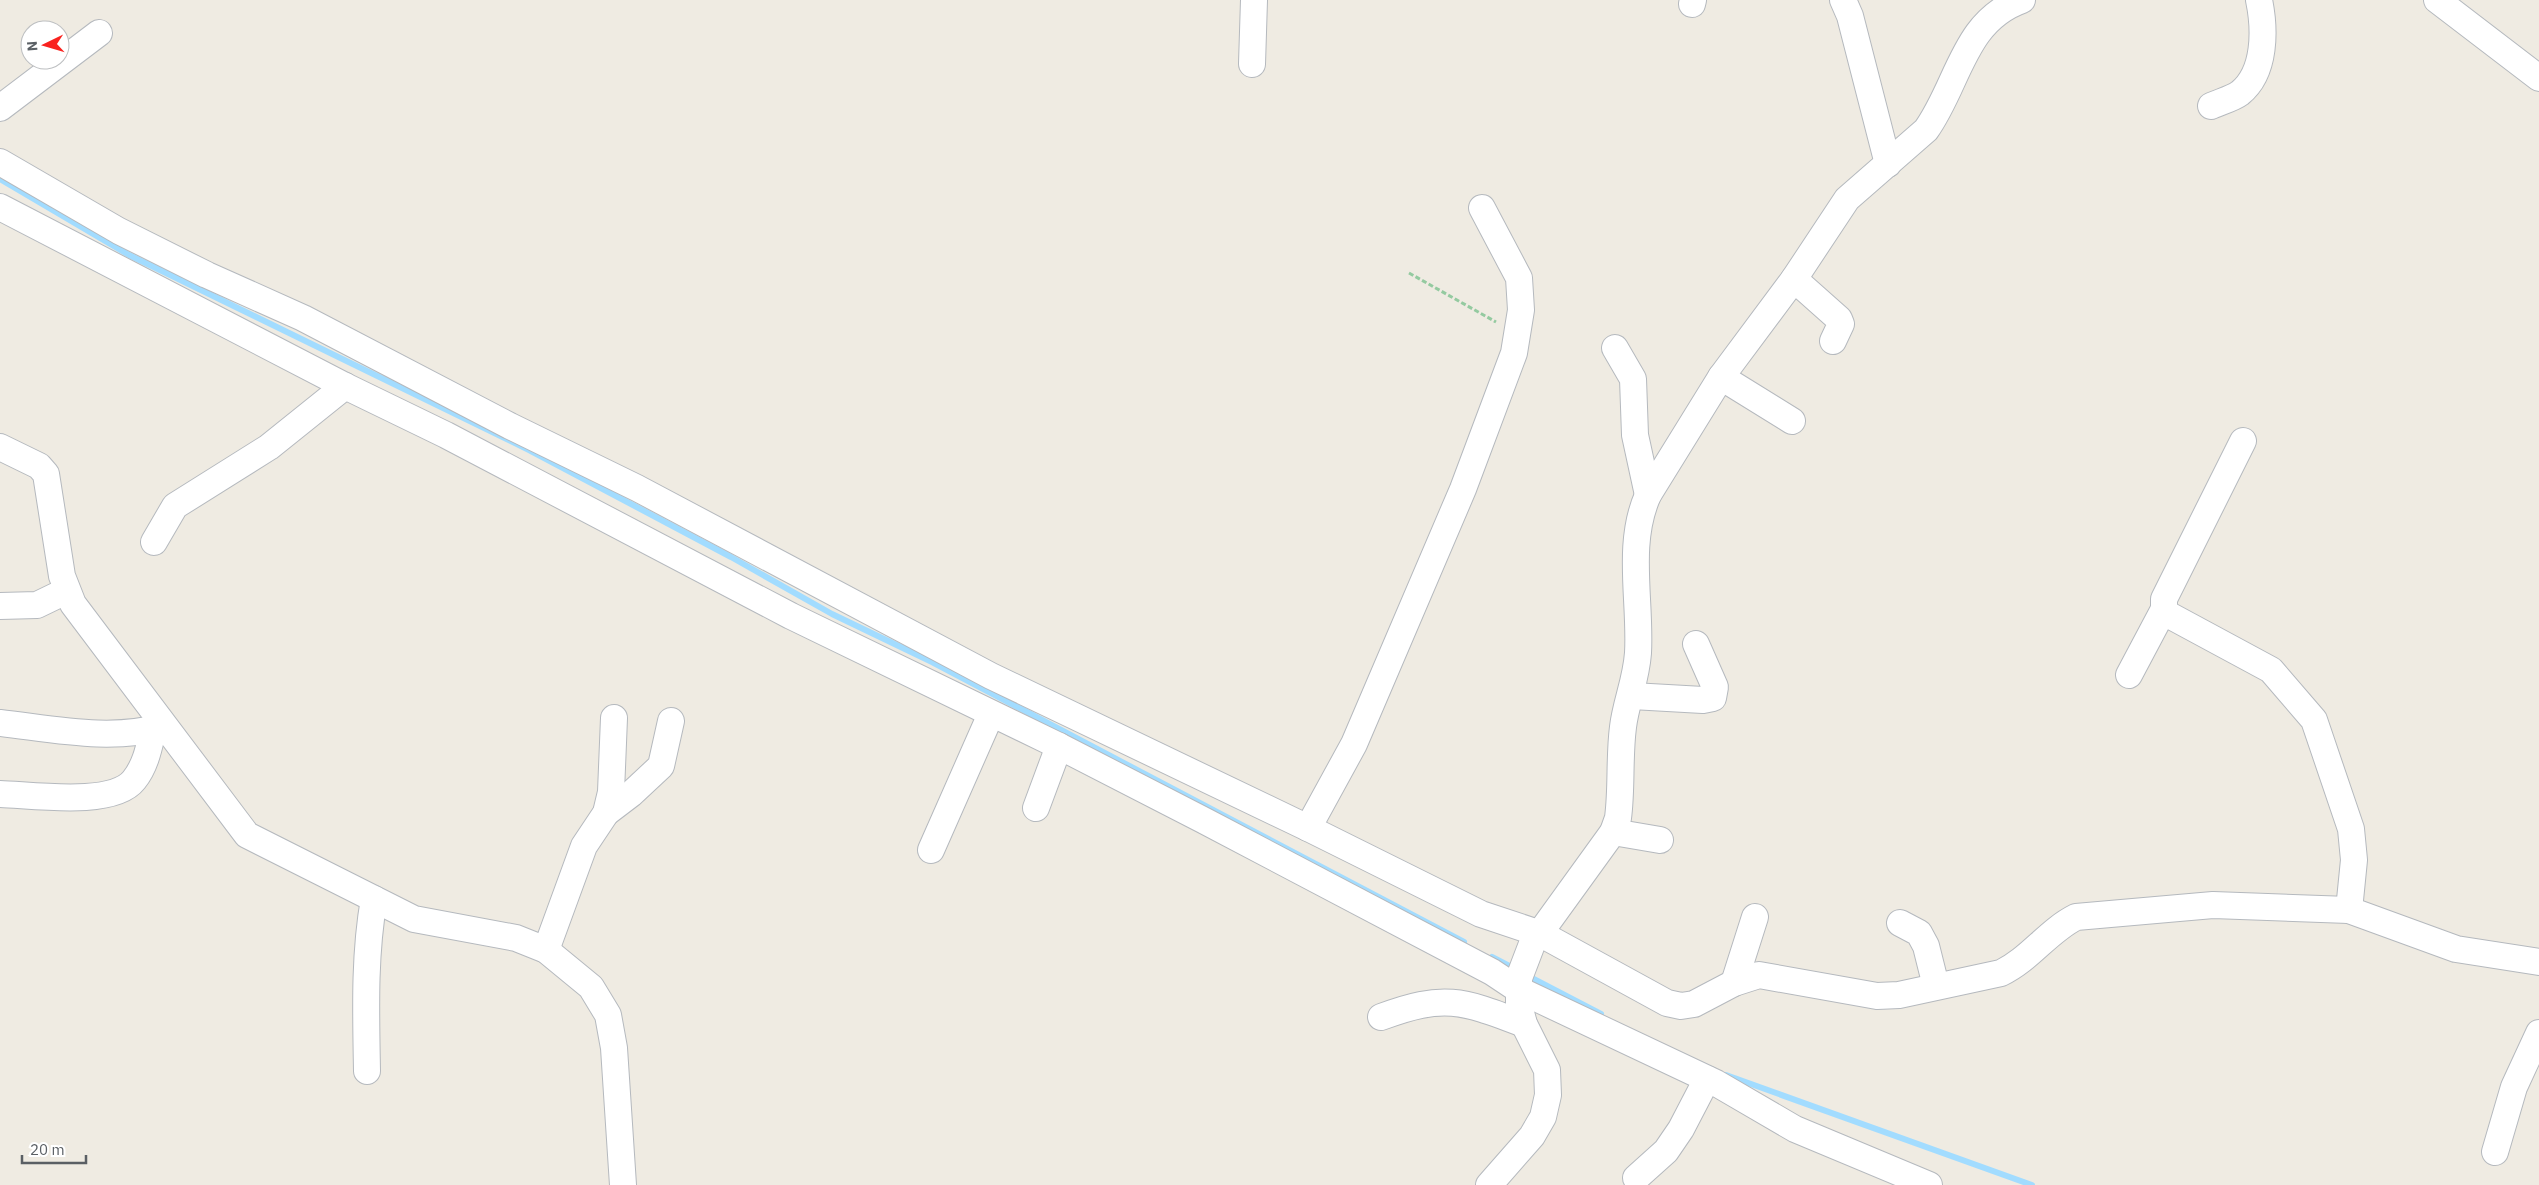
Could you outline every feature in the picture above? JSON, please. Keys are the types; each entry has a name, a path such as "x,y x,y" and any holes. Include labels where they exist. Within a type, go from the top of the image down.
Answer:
{"street":[{"path":"1252,64 1254,0"},
{"path":"1843,0 1850,16 1888,164"},
{"path":"2211,106 2240,92 2252,76 2262,54 2264,26 2260,0"},
{"path":"2438,0 2539,78"},
{"path":"1489,1185 1532,1136 1543,1117 1548,1095 1547,1070 1524,1024 1519,1006 1519,984 1537,939 1613,832 1618,818 1623,725 1632,696 1638,652 1637,536 1640,514 1648,495 1721,378 1794,279 1847,200 1926,130 1936,116 1972,40 1987,20 2009,2"},
{"path":"0,108 100,32"},
{"path":"0,162 119,231 207,275 303,318 637,488 991,676 1667,1003 1680,1006 1694,1004 1734,983 1759,975 1777,976 1877,996 1899,995 2001,973 2016,966 2063,924 2076,917 2213,905 2349,910 2456,949 2539,962"},
{"path":"0,207 348,388 446,435 791,616 1059,746 1492,972 1719,1085 1795,1129 1929,1185"},
{"path":"1308,828 1354,744 1460,498 1514,354 1521,310 1519,278 1482,208"},
{"path":"1794,279 1839,319 1842,324 1833,341"},
{"path":"1615,348 1633,379 1635,435 1648,495"},
{"path":"154,542 175,506 269,447 348,388 379,357"},
{"path":"1721,378 1792,422"},
{"path":"2128,675 2164,609 2164,599 2243,441"},
{"path":"0,447 39,466 46,474 66,591 73,604 159,728 247,835 414,919 516,938 546,950 591,987 608,1015 614,1048 623,1185"},
{"path":"0,606 37,605 66,591"},
{"path":"2164,609 2169,615 2271,670 2314,720 2351,829 2354,860 2349,910"},
{"path":"1632,696 1703,700 1713,698 1715,687 1696,644"},
{"path":"931,850 991,714"},
{"path":"606,813 611,792 614,718"},
{"path":"546,950 584,846 606,813 631,794 661,766 671,721"},
{"path":"0,723 82,732 159,728"},
{"path":"0,794 87,797 122,791 134,780 145,761 159,728"},
{"path":"1036,808 1059,746"},
{"path":"1613,832 1660,840"},
{"path":"367,1071 366,972 369,929 374,899"},
{"path":"1734,983 1755,917"},
{"path":"1900,923 1919,933 1926,946 1936,986"},
{"path":"1381,1017 1413,1005 1451,1001 1476,1006 1524,1024"},
{"path":"2495,1152 2514,1088 2539,1033"},
{"path":"1636,1178 1666,1150 1681,1128 1719,1085"}],"path":[{"path":"1409,273 1518,335"}],"waterway":[{"path":"0,179 129,255 529,450 731,557 832,614 932,662 1464,942"},
{"path":"1492,957 1517,970"},
{"path":"1526,975 1601,1014"},
{"path":"1726,1075 2032,1185"}]}
